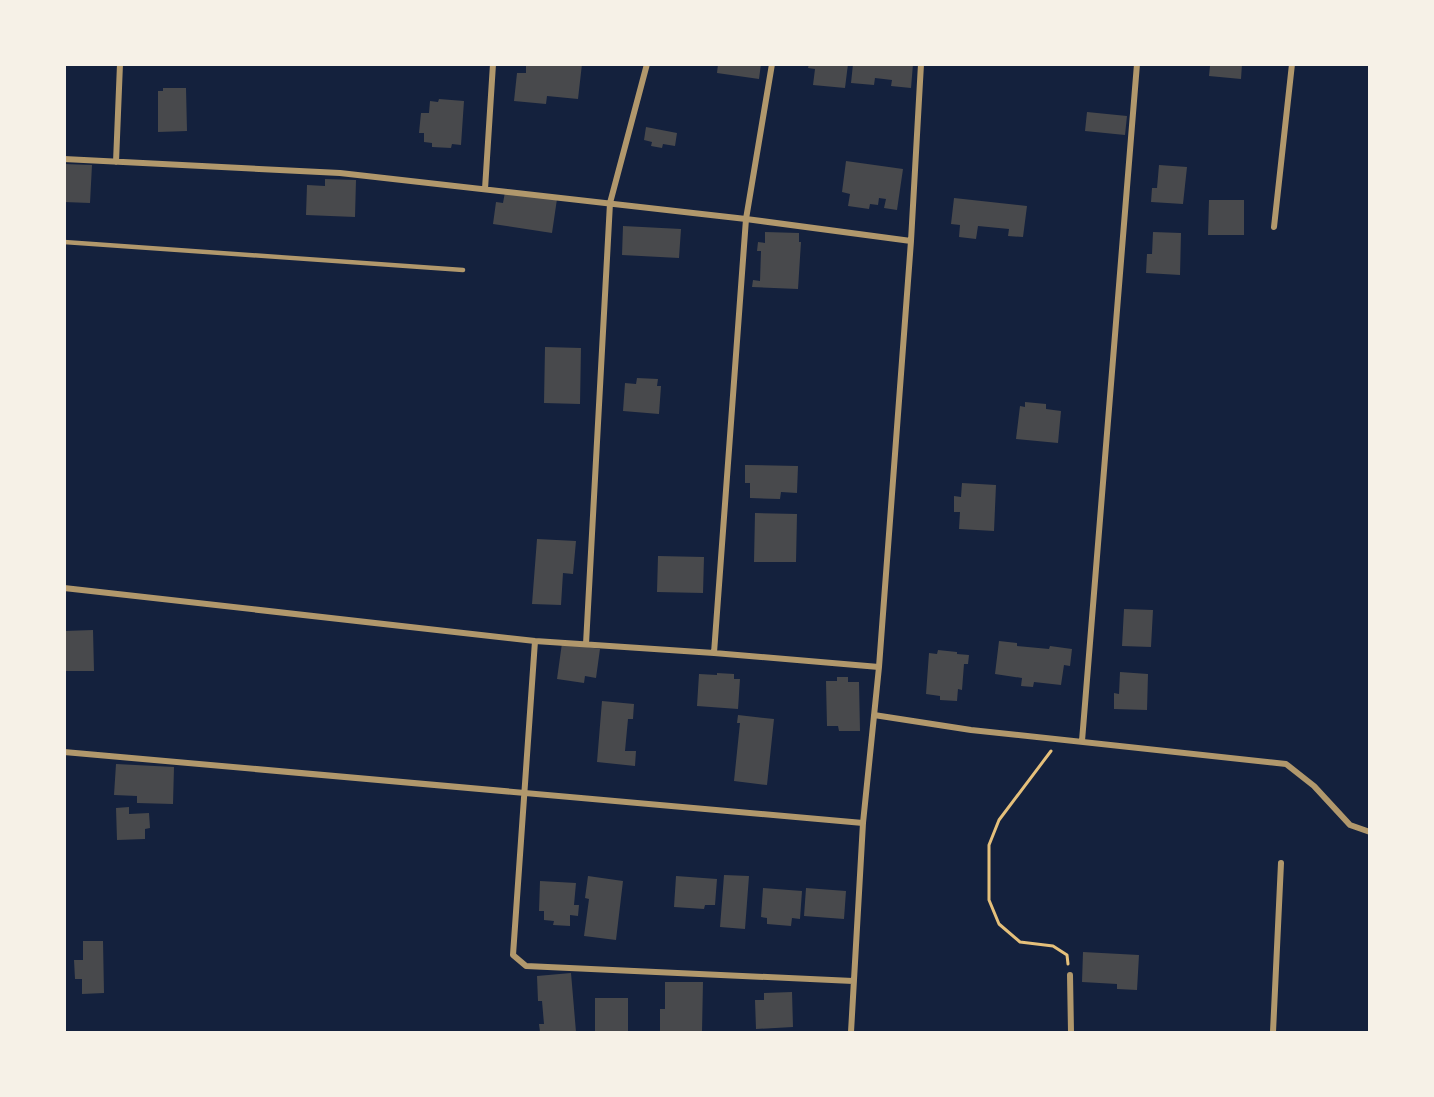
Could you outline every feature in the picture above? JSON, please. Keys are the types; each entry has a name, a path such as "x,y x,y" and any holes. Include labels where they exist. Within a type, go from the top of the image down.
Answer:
{"street":[{"path":"116,162 120,64"},
{"path":"485,189 493,64"},
{"path":"586,644 609,203 647,64"},
{"path":"714,653 746,219 772,64"},
{"path":"851,1032 863,823 879,667 911,241 921,64"},
{"path":"1082,741 1137,64"},
{"path":"1274,227 1292,64"},
{"path":"64,159 340,173 746,219 911,241"},
{"path":"64,588 535,641 879,667"},
{"path":"535,641 513,955 526,966 853,981"},
{"path":"874,715 971,730 1286,764 1314,786 1350,825 1370,832"},
{"path":"64,752 863,823"},
{"path":"1273,1032 1281,863"},
{"path":"1070,975 1071,1032"}],"lane":[{"path":"64,242 463,270"}],"path":[{"path":"1060,740 999,820 989,845 987,878 989,900 999,924 1020,942 1053,946 1066,955 1070,975"}],"building":[{"path":"582,64 578,99 547,96 546,104 514,101 517,73 526,73 526,65"},
{"path":"718,64 761,64 759,79 717,73"},
{"path":"809,64 848,64 845,88 813,85 815,69 808,68"},
{"path":"853,64 913,64 911,88 891,86 892,80 875,78 874,85 851,83"},
{"path":"1242,64 1241,79 1209,76 1210,66"},
{"path":"163,88 186,88 187,131 158,132 158,91 163,91"},
{"path":"439,99 464,101 461,145 452,144 451,148 432,147 432,143 424,142 424,133 419,133 421,113 429,113 430,101 438,102"},
{"path":"1087,112 1127,116 1125,135 1085,131"},
{"path":"646,127 677,133 675,146 663,144 662,148 651,146 652,142 644,140"},
{"path":"846,161 903,169 897,210 884,208 886,199 879,198 878,205 870,204 869,209 848,206 850,194 842,192"},
{"path":"64,164 92,165 90,203 64,202"},
{"path":"1159,165 1187,167 1183,204 1151,202 1152,188 1157,188"},
{"path":"325,179 356,180 355,217 306,215 307,185 325,186"},
{"path":"505,192 557,199 552,233 493,224 496,202 503,203"},
{"path":"954,198 1027,206 1023,237 1008,236 1009,229 978,226 976,239 959,237 960,225 951,224"},
{"path":"1209,200 1244,200 1244,235 1208,235"},
{"path":"623,226 681,229 679,258 622,255"},
{"path":"765,232 799,233 799,242 801,242 798,289 752,287 753,280 760,281 761,251 757,251 758,242 765,243"},
{"path":"1153,232 1181,233 1180,275 1146,273 1147,254 1152,254"},
{"path":"545,347 581,348 580,404 544,403"},
{"path":"637,378 658,379 657,386 661,386 659,414 623,411 625,383 636,384"},
{"path":"1025,402 1046,404 1046,409 1061,411 1058,443 1016,439 1020,406 1025,407"},
{"path":"745,465 798,466 797,493 781,492 780,499 750,498 750,483 745,483"},
{"path":"962,483 996,485 994,531 959,529 960,512 954,512 954,496 961,497"},
{"path":"755,513 797,514 796,562 754,562"},
{"path":"537,539 576,541 573,574 563,573 561,605 532,604"},
{"path":"658,556 704,557 703,593 657,592"},
{"path":"1124,609 1153,610 1151,647 1122,646"},
{"path":"93,630 94,671 64,671 64,631"},
{"path":"999,641 1017,643 1017,646 1072,649 1070,666 1064,665 1061,685 1034,682 1033,687 1021,686 1022,678 995,674"},
{"path":"562,643 600,649 596,678 585,676 584,683 557,679"},
{"path":"938,650 969,655 968,664 964,664 962,690 958,689 957,701 940,700 940,696 926,694 929,653 937,654"},
{"path":"1120,672 1148,674 1147,710 1114,709 1114,693 1119,694"},
{"path":"717,673 734,674 734,679 740,679 738,709 697,706 699,674 717,675"},
{"path":"837,677 848,677 848,682 859,682 860,731 839,731 838,726 827,726 826,681 837,681"},
{"path":"602,701 634,704 633,719 628,719 625,751 636,751 635,766 597,762"},
{"path":"738,715 774,719 767,785 734,781 740,723 737,723"},
{"path":"116,764 174,767 173,804 137,803 137,796 114,795"},
{"path":"129,807 129,814 149,813 150,828 145,829 145,839 117,840 116,808"},
{"path":"724,875 749,876 745,929 720,927"},
{"path":"588,876 623,881 616,940 584,936 589,899 585,898"},
{"path":"676,876 717,879 715,905 705,905 704,909 674,907"},
{"path":"540,881 576,883 574,905 579,905 578,916 570,915 570,926 553,925 554,921 544,920 544,911 539,911"},
{"path":"763,888 802,891 800,919 792,918 791,926 767,924 767,918 761,917"},
{"path":"806,888 846,891 844,919 804,916"},
{"path":"83,941 103,941 104,993 82,994 82,979 75,979 74,960 83,960"},
{"path":"1083,952 1139,955 1137,990 1117,989 1117,984 1082,982"},
{"path":"571,973 576,1032 540,1032 539,1024 544,1024 542,1001 538,1001 537,976"},
{"path":"665,982 703,982 702,1032 660,1032 660,1009 665,1009"},
{"path":"792,992 793,1027 756,1029 755,1000 764,1000 764,993"},
{"path":"595,998 628,998 628,1032 595,1032"}]}
